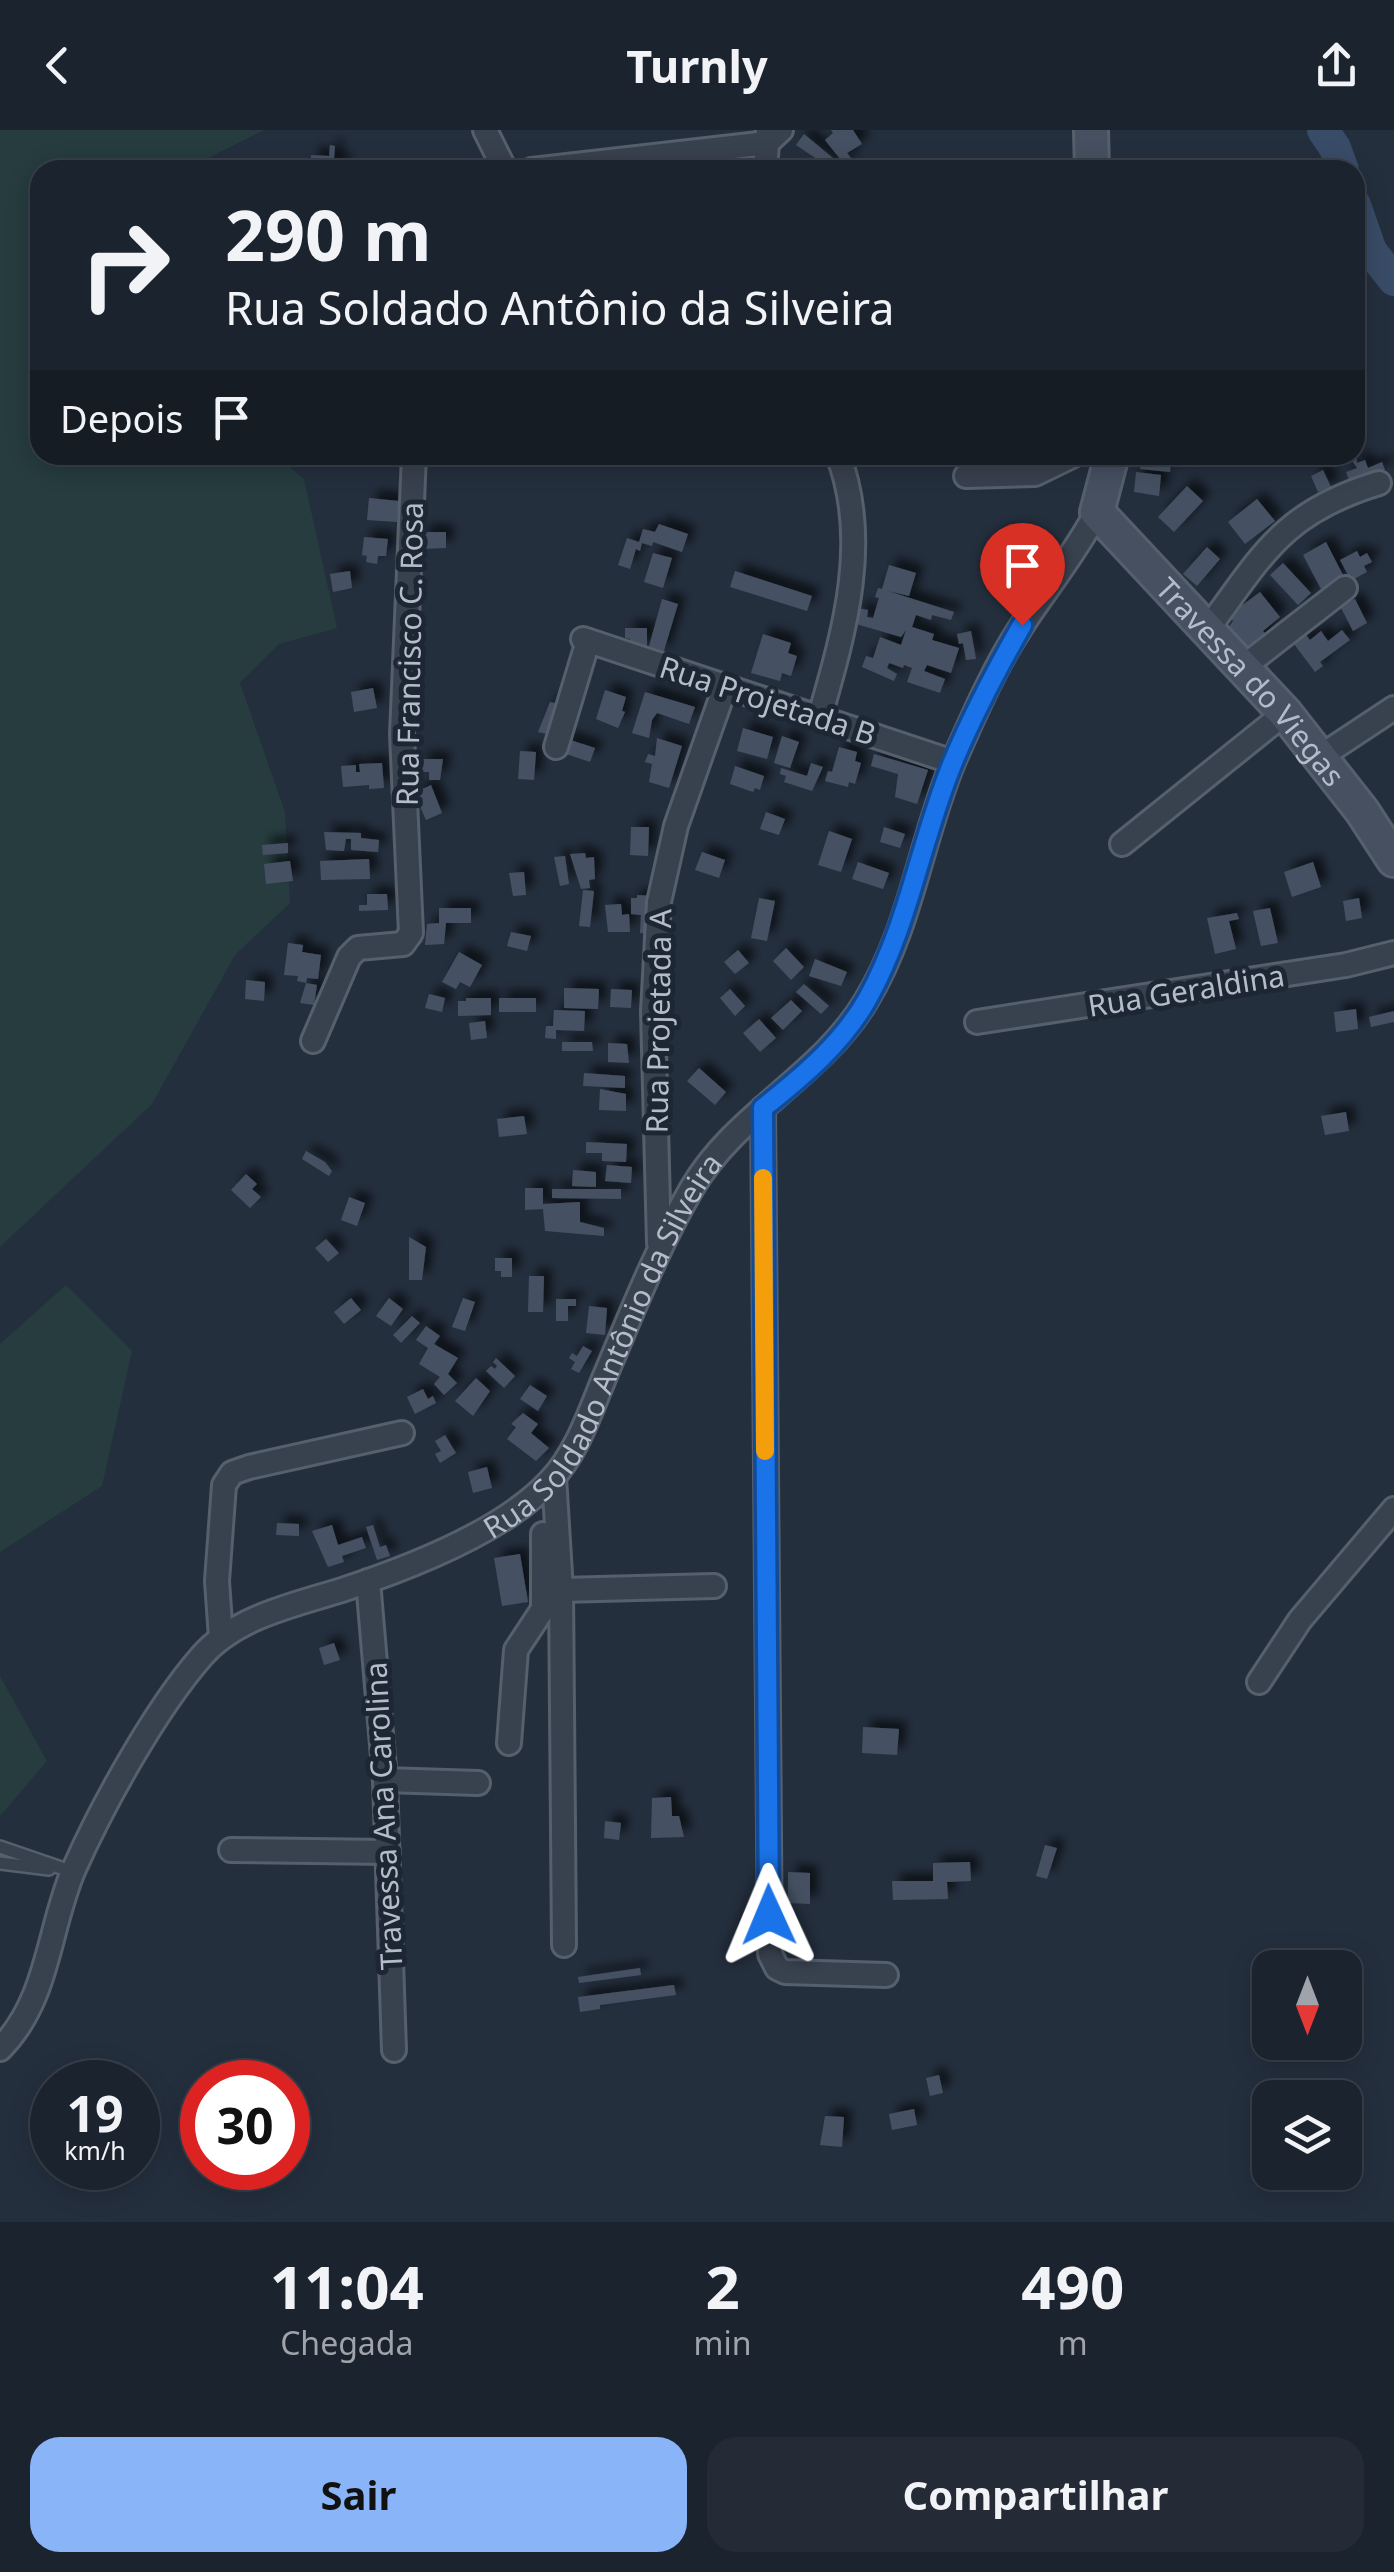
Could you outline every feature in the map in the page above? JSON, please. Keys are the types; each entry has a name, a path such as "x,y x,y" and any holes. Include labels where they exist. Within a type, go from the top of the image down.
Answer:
{"street":[{"path":"486,130 500,160"},
{"path":"1091,130 1092,160"},
{"path":"599,160 772,134 768,160"},
{"name":"Rua Francisco C. Rosa","path":"313,1041 349,957 358,948 403,944 408,940 412,922 402,734 414,465"},
{"path":"820,716 850,598 854,517 842,465"},
{"path":"966,476 1034,474 1053,465"},
{"name":"Rua Soldado Antônio da Silveira","path":"0,2049 17,2032 42,1981 73,1872 168,1698 203,1654 221,1638 266,1614 414,1563 516,1514 548,1484 580,1435 659,1246 696,1182 719,1151 828,1052 866,1001 892,947 953,762 1022,625 1066,566 1097,512 1109,465"},
{"path":"1207,630 1270,545 1297,520 1341,494 1379,483"},
{"name":"Travessa do Viegas","path":"1097,512 1285,713 1362,811 1394,860"},
{"path":"1242,668 1345,588"},
{"name":"Rua Projetada B","path":"556,747 586,640 953,762"},
{"name":"Rua Projetada A","path":"659,1246 653,1011 658,902 676,826 725,686"},
{"path":"1320,757 1394,708"},
{"path":"1122,844 1285,713"},
{"name":"Rua Geraldina","path":"977,1022 1346,965 1394,953"},
{"path":"763,1108 770,1954 777,1968 784,1972 886,1975"},
{"path":"221,1638 218,1582 227,1479 250,1467 402,1433"},
{"path":"548,1484 561,1590 564,1944"},
{"path":"509,1743 516,1650 542,1609 548,1484"},
{"path":"1259,1682 1300,1620 1394,1509"},
{"name":"Travessa Ana Carolina","path":"368,1581 385,1780 394,2050"},
{"path":"561,1590 714,1586"},
{"path":"385,1780 478,1783"},
{"path":"231,1850 388,1852"}],"lane":[{"path":"0,1847 73,1872"},
{"path":"0,1863 73,1872"}],"green space":[{"path":"0,130 264,130 204,160 30,160 30,465 288,465 304,479 337,628 279,644 240,683 285,812 290,903 235,955 152,1104 0,1247"},
{"path":"66,1285 132,1351 102,1486 0,1552 0,1344"},
{"path":"0,1676 47,1761 0,1816"}],"building":[{"path":"831,130 853,130 862,144 847,153 849,160 841,160 825,140 833,133"},
{"path":"804,134 835,160 818,160 796,145"},
{"path":"330,145 335,146 334,159 342,160 311,160 311,155 329,156"},
{"path":"1365,460 1368,468 1382,462 1385,470 1350,483 1346,472 1357,468 1355,465 1365,465"},
{"path":"1140,465 1171,465 1170,472 1140,469"},
{"path":"1323,470 1331,487 1318,492 1311,476"},
{"path":"1136,472 1161,475 1159,496 1134,492"},
{"path":"1187,486 1203,501 1174,532 1158,517"},
{"path":"369,498 399,501 397,522 367,520"},
{"path":"1257,499 1275,521 1245,544 1228,522"},
{"path":"659,524 688,534 682,552 653,542 652,546 642,543 630,569 618,565 627,538 639,542 643,529 655,532"},
{"path":"421,532 446,532 446,548 421,549"},
{"path":"364,537 388,539 386,556 378,556 377,564 366,562 367,556 362,555"},
{"path":"1326,542 1344,577 1321,589 1303,555"},
{"path":"1207,547 1220,559 1197,586 1183,574"},
{"path":"1357,551 1360,557 1367,553 1372,562 1364,566 1367,572 1354,579 1340,560"},
{"path":"653,553 672,558 663,588 644,582"},
{"path":"1283,563 1311,593 1298,605 1270,575"},
{"path":"889,565 916,573 909,596 888,591 954,612 951,620 916,615 912,627 934,634 932,640 959,648 951,673 927,665 924,671 945,679 940,693 907,682 912,668 904,665 903,668 889,663 887,668 897,674 894,681 862,667 866,656 873,658 880,637 901,645 906,630 901,637 856,624 858,608 868,610 867,617 873,618 879,598 875,597 878,588 882,589"},
{"path":"350,571 352,588 333,592 330,574"},
{"path":"735,571 812,596 807,611 730,587"},
{"path":"1260,592 1280,617 1263,631 1268,637 1243,656 1224,634 1233,621 1229,615"},
{"path":"662,599 678,604 663,654 648,650"},
{"path":"1355,599 1367,623 1353,631 1340,606"},
{"path":"625,628 647,628 647,649 630,648"},
{"path":"1342,630 1350,640 1320,662 1323,666 1315,672 1294,644 1306,635 1310,640 1321,631 1328,641"},
{"path":"971,631 976,659 966,660 957,634"},
{"path":"763,634 791,643 788,653 797,656 791,676 782,673 780,681 751,673"},
{"path":"373,688 377,708 354,712 351,692"},
{"path":"605,690 626,697 618,728 596,719"},
{"path":"645,692 695,707 689,724 657,713 649,738 632,733"},
{"path":"550,702 559,704 552,735 538,732"},
{"path":"743,728 773,737 767,759 737,751"},
{"path":"782,736 799,742 790,768 774,763"},
{"path":"564,738 595,748 590,762 560,752"},
{"path":"657,738 682,746 669,788 649,782 652,764 645,762 648,754 655,756"},
{"path":"839,747 857,752 855,761 861,763 855,784 849,782 848,787 825,781 828,771 832,772"},
{"path":"520,751 536,752 534,780 518,779"},
{"path":"874,754 928,770 917,804 895,797 898,774 871,766"},
{"path":"420,759 443,759 440,780 429,780 429,772 420,772"},
{"path":"382,763 384,788 343,787 341,766 356,765 356,772 360,772 359,764"},
{"path":"811,763 823,767 812,791 784,782 786,776 780,774 781,768 807,776"},
{"path":"735,766 764,776 760,790 755,788 753,792 730,784"},
{"path":"431,785 442,813 426,820 414,793"},
{"path":"766,812 785,819 779,835 760,829"},
{"path":"631,827 649,827 648,856 630,855"},
{"path":"884,827 905,834 900,848 880,842"},
{"path":"829,831 852,839 841,872 818,865"},
{"path":"324,832 361,833 361,838 379,840 378,852 351,850 351,839 346,839 344,851 326,850"},
{"path":"288,843 288,853 263,855 262,845"},
{"path":"702,852 725,860 719,878 695,870"},
{"path":"585,853 586,858 594,857 595,879 589,880 590,888 581,889 570,854"},
{"path":"565,856 569,884 560,886 554,857"},
{"path":"369,859 370,879 321,880 320,861"},
{"path":"290,861 293,881 266,884 264,864"},
{"path":"858,862 889,873 883,889 852,879"},
{"path":"1313,862 1321,887 1292,897 1284,872"},
{"path":"524,872 526,895 513,896 509,873"},
{"path":"583,890 594,891 590,927 579,926"},
{"path":"367,894 387,894 388,910 359,911 359,905 367,905"},
{"path":"655,896 650,934 640,933 641,915 631,914 631,898"},
{"path":"759,898 775,901 767,941 751,938"},
{"path":"1359,898 1362,918 1346,921 1343,901"},
{"path":"621,904 622,915 629,914 630,932 608,932 605,905"},
{"path":"439,908 471,908 471,923 446,923 444,944 425,945 427,924 439,923"},
{"path":"1270,908 1278,943 1261,946 1253,911"},
{"path":"1237,913 1239,919 1229,921 1236,949 1215,954 1207,918"},
{"path":"511,932 531,936 527,951 507,946"},
{"path":"288,943 303,945 302,952 321,955 318,979 307,978 306,983 297,981 298,976 284,975"},
{"path":"786,948 804,967 791,980 773,961"},
{"path":"738,950 749,963 735,974 724,962"},
{"path":"459,952 482,965 470,987 460,982 456,989 442,982"},
{"path":"815,959 847,972 841,986 809,976"},
{"path":"246,980 265,982 264,1001 245,999"},
{"path":"306,983 317,985 314,1005 300,1003"},
{"path":"804,984 829,1006 821,1014 796,992"},
{"path":"564,988 599,989 598,1009 564,1008"},
{"path":"611,989 632,990 631,1008 610,1007"},
{"path":"730,989 745,1006 735,1016 720,998"},
{"path":"429,994 445,998 442,1012 425,1008"},
{"path":"491,998 491,1015 458,1016 458,1001"},
{"path":"499,998 536,998 536,1012 499,1012"},
{"path":"791,1000 802,1011 783,1030 771,1018"},
{"path":"1356,1009 1358,1029 1336,1032 1334,1012"},
{"path":"554,1010 585,1011 584,1031 556,1030 556,1039 545,1038 546,1026 553,1026"},
{"path":"1394,1011 1394,1022 1371,1027 1369,1017"},
{"path":"759,1019 776,1038 760,1052 743,1033"},
{"path":"485,1021 487,1038 471,1040 469,1023"},
{"path":"562,1042 592,1042 593,1051 562,1051"},
{"path":"608,1043 627,1044 629,1063 608,1062"},
{"path":"699,1068 726,1092 715,1105 687,1081"},
{"path":"584,1073 625,1076 625,1088 583,1086"},
{"path":"600,1089 626,1094 626,1111 599,1110"},
{"path":"1346,1112 1349,1131 1325,1135 1321,1116"},
{"path":"524,1116 527,1134 499,1137 497,1119"},
{"path":"586,1142 627,1144 626,1162 602,1161 602,1153 586,1153"},
{"path":"306,1151 325,1162 332,1171 329,1176 302,1159"},
{"path":"607,1165 632,1167 631,1183 605,1181"},
{"path":"573,1170 596,1172 596,1187 572,1186"},
{"path":"246,1174 257,1184 252,1189 261,1197 250,1208 231,1190"},
{"path":"525,1188 543,1188 543,1204 580,1202 580,1222 604,1228 604,1236 545,1231 543,1209 525,1210"},
{"path":"552,1189 621,1189 621,1199 552,1198"},
{"path":"349,1197 365,1203 357,1226 341,1220"},
{"path":"409,1237 426,1247 422,1280 409,1280"},
{"path":"326,1239 339,1253 328,1262 315,1248"},
{"path":"495,1258 512,1258 512,1277 501,1277 501,1271 495,1271"},
{"path":"529,1276 544,1276 543,1312 528,1312"},
{"path":"351,1298 361,1310 344,1324 334,1312"},
{"path":"389,1298 403,1309 391,1326 376,1316"},
{"path":"463,1298 475,1302 465,1331 452,1327"},
{"path":"556,1299 576,1299 576,1306 568,1306 568,1321 556,1321"},
{"path":"589,1306 607,1308 605,1335 586,1333"},
{"path":"412,1316 420,1323 401,1343 393,1335"},
{"path":"426,1326 440,1336 434,1344 458,1358 448,1374 457,1383 444,1395 434,1384 440,1377 419,1364 428,1348 416,1340"},
{"path":"583,1346 592,1351 579,1373 571,1369 575,1362 569,1358 572,1353 577,1356"},
{"path":"496,1358 515,1376 504,1388 486,1371 491,1366 495,1369"},
{"path":"476,1378 490,1391 473,1416 455,1401"},
{"path":"530,1385 547,1396 538,1411 520,1399"},
{"path":"423,1389 428,1399 433,1396 436,1403 415,1414 407,1397"},
{"path":"523,1413 538,1424 531,1433 549,1448 536,1461 507,1439 516,1427 511,1424"},
{"path":"445,1435 456,1453 440,1463 435,1454 441,1451 435,1441"},
{"path":"487,1467 492,1488 473,1493 468,1472"},
{"path":"277,1523 299,1524 299,1536 276,1535"},
{"path":"332,1525 338,1545 362,1537 366,1548 342,1556 344,1562 328,1567 312,1531"},
{"path":"373,1525 380,1547 386,1545 390,1556 377,1560 366,1527"},
{"path":"520,1554 528,1602 502,1606 494,1558"},
{"path":"334,1643 340,1660 324,1665 319,1648"},
{"path":"863,1727 899,1729 897,1755 862,1753"},
{"path":"671,1797 672,1816 679,1816 684,1837 651,1838 652,1798"},
{"path":"605,1821 621,1823 619,1840 604,1838"},
{"path":"1045,1845 1057,1848 1047,1879 1036,1876"},
{"path":"970,1862 971,1881 947,1882 948,1899 893,1900 892,1881 933,1881 933,1863"},
{"path":"788,1872 810,1873 810,1904 788,1903"},
{"path":"640,1968 641,1975 579,1983 578,1977"},
{"path":"674,1985 676,1995 600,2005 600,2009 580,2012 578,1997"},
{"path":"939,2075 943,2093 930,2096 926,2078"},
{"path":"914,2109 917,2125 892,2130 889,2114"},
{"path":"825,2116 844,2117 842,2147 820,2145"}],"waterway":[{"path":"1323,130 1339,160"},
{"path":"1365,234 1371,251 1394,280"}],"slow traffic":[{"path":"763,1178 765,1451"}],"route":[{"path":"769,1915 763,1108 828,1052 866,1001 892,947 953,762 991,678 1022,625"}]}
